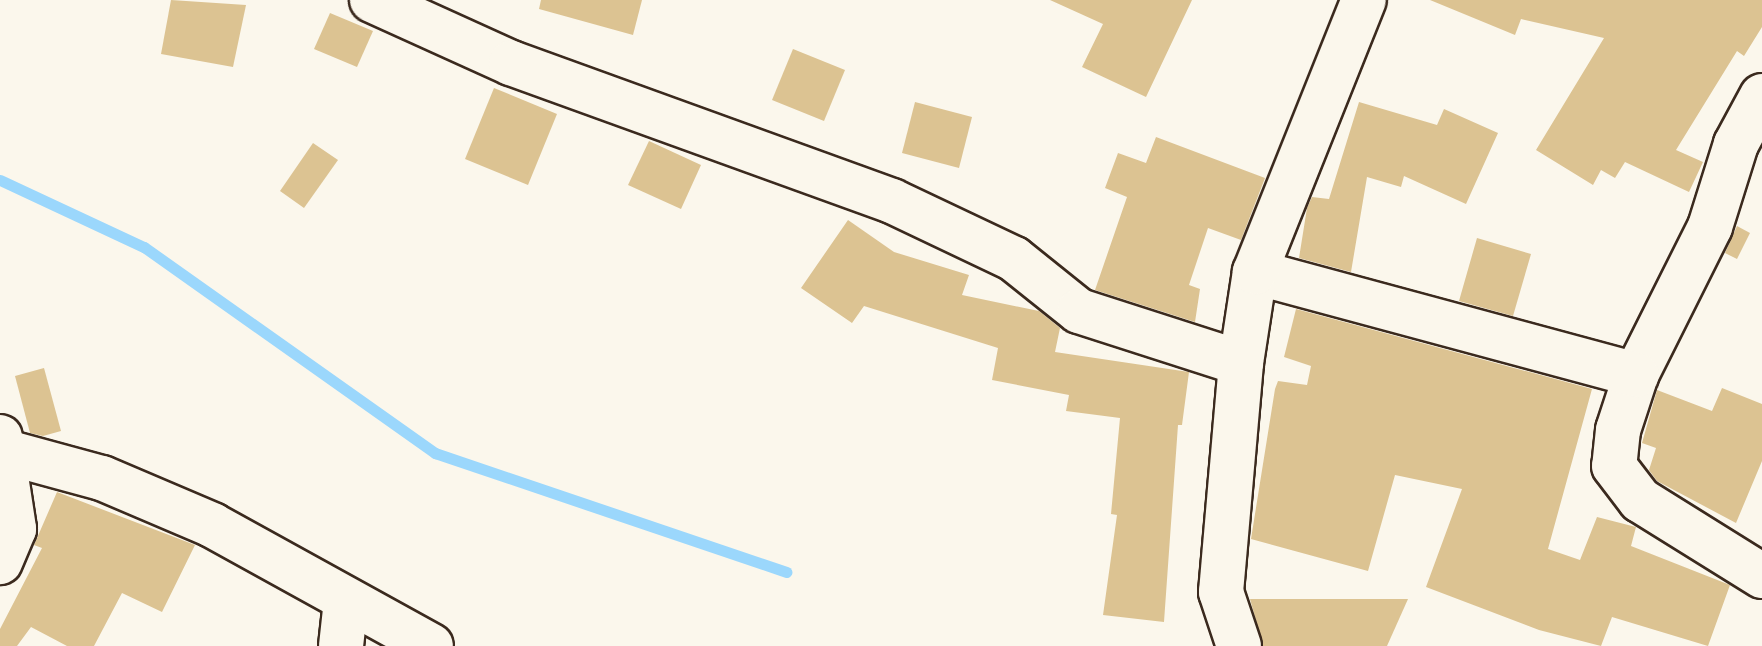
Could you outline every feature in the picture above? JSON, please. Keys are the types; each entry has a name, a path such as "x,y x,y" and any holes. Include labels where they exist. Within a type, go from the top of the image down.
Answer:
{"street":[{"path":"372,0 511,63 892,201 1014,259 1079,311 1241,363"},
{"path":"1239,646 1221,592 1241,363 1255,272 1353,3"},
{"path":"1762,96 1736,144 1710,227 1636,375 1618,430 1614,466 1640,500 1762,576"},
{"path":"1255,272 1636,375"},
{"path":"0,562 14,529 3,445 102,478 212,525 431,646"},
{"path":"341,646 346,601"}],"building":[{"path":"171,0 246,5 233,67 161,54"},
{"path":"541,0 642,0 633,35 539,9"},
{"path":"1050,0 1192,0 1146,97 1082,67 1103,24"},
{"path":"1430,0 1762,0 1762,27 1744,56 1737,51 1676,150 1703,162 1689,192 1625,162 1615,178 1601,170 1593,185 1536,150 1604,38 1521,19 1515,35"},
{"path":"330,13 373,31 357,67 314,49"},
{"path":"793,49 845,70 824,121 772,100"},
{"path":"494,88 557,114 528,185 465,159"},
{"path":"915,102 972,117 959,168 902,153"},
{"path":"1359,102 1437,125 1444,109 1498,133 1466,204 1404,176 1401,187 1367,177 1351,272 1299,258 1307,208 1312,197 1329,199"},
{"path":"1156,137 1265,178 1241,240 1208,228 1189,285 1200,289 1195,322 1095,290 1127,197 1105,188 1118,153 1146,163"},
{"path":"649,141 701,165 681,209 628,185"},
{"path":"313,143 338,160 304,208 280,191"},
{"path":"848,220 894,252 969,275 962,295 1039,311 1060,328 1055,352 1189,372 1182,425 1178,425 1164,622 1103,615 1117,515 1111,514 1120,418 1066,411 1069,395 992,380 998,348 864,306 852,323 801,288"},
{"path":"1737,226 1750,233 1737,259 1725,253"},
{"path":"1477,238 1531,254 1513,316 1459,301"},
{"path":"1296,309 1592,389 1548,549 1580,560 1597,517 1636,527 1631,546 1730,585 1708,646 1612,617 1601,646 1539,630 1426,587 1462,489 1395,475 1368,571 1251,539 1275,389 1278,381 1307,385 1311,366 1284,357"},
{"path":"44,368 61,431 43,436 30,433 15,376"},
{"path":"1722,388 1762,404 1762,461 1736,523 1657,481 1649,470 1656,448 1642,443 1657,390 1712,411"},
{"path":"57,492 195,545 162,612 122,593 94,646 67,646 31,627 17,646 0,646 0,629 42,548 34,545"},
{"path":"1250,599 1408,599 1387,646 1263,646"}],"waterway":[{"path":"0,180 144,247 435,453 786,572"}]}
